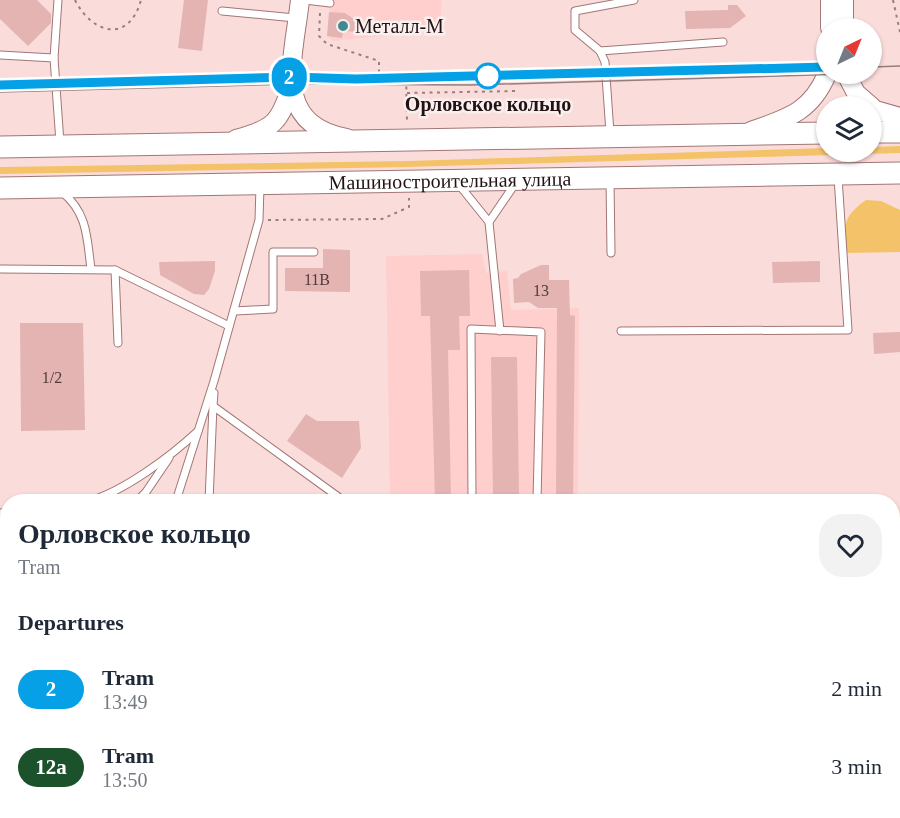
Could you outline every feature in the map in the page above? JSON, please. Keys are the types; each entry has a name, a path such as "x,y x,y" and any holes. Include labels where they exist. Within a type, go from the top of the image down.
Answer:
{"main road":[{"path":"882,132 900,132"},
{"path":"0,147 816,133"},
{"name":"Машиностроительная улица","path":"0,188 838,174 898,176"}],"street":[{"path":"830,0 830,18"},
{"path":"844,0 844,18"},
{"path":"222,143 254,134 276,121 284,110 292,84 299,9"},
{"path":"292,84 296,105 302,116 314,126 340,137 360,141"},
{"path":"740,134 783,120 806,108 823,84"},
{"path":"882,112 900,117"}],"lane":[{"path":"58,0 54,58 60,146"},
{"path":"305,0 330,3"},
{"path":"610,136 605,62 600,51 575,30 574,11 634,0"},
{"path":"222,11 299,9"},
{"path":"600,51 723,42"},
{"path":"0,55 54,58"},
{"path":"621,331 848,330 838,174"},
{"path":"610,178 611,253"},
{"path":"454,180 471,197 489,222 500,331"},
{"path":"489,222 509,190 519,180"},
{"path":"178,494 200,429 259,220 260,184"},
{"path":"56,187 71,199 80,211 86,229 91,269"},
{"path":"234,311 273,309 273,252 314,252"},
{"path":"0,269 115,270 229,327"},
{"path":"115,270 118,343"},
{"path":"472,494 471,329 541,332 537,494"},
{"path":"209,494 214,381"},
{"path":"213,406 334,494"},
{"path":"109,494 171,456 200,429"},
{"path":"144,494 171,456"}],"path":[{"path":"75,0 81,13 90,22 116,29 126,26 133,20 141,0"},
{"path":"892,0 900,32"},
{"path":"321,3 319,36 327,44 379,61 380,73 406,72 407,122"},
{"path":"407,93 518,91"},
{"path":"259,220 382,219 409,207"}],"shaded area":[{"name":"Металл-М","path":"331,0 442,0 439,30 333,41 327,36"},
{"path":"900,146 900,153 882,154 882,147"},
{"path":"816,148 816,155 408,167 0,174 0,167 408,161"},
{"path":"866,200 881,201 900,210 900,252 846,253 846,223 852,212"},
{"path":"482,254 486,273 507,271 511,310 579,308 578,494 390,494 386,256"}],"building":[{"path":"0,0 37,0 51,14 51,23 28,46 0,19"},
{"path":"184,0 208,0 202,51 178,48"},
{"path":"728,5 737,5 746,16 730,28 686,29 685,11 728,10"},
{"name":"Металл-М","path":"329,12 345,13 358,22 357,32 343,31 342,38 327,36"},
{"path":"323,249 350,250 350,292 285,291 285,268 323,268"},
{"path":"215,261 215,271 209,289 204,295 194,294 160,275 159,262"},
{"path":"820,261 820,282 773,283 772,262"},
{"path":"541,265 549,265 549,280 569,280 570,315 575,316 573,494 556,494 557,308 538,308 529,302 514,303 513,279 518,278 521,274"},
{"path":"469,270 470,316 459,316 460,350 448,350 451,494 435,494 430,316 421,316 420,271"},
{"path":"20,323 83,323 85,430 21,431"},
{"path":"900,332 900,352 874,354 873,333"},
{"path":"491,357 517,357 519,494 493,494"},
{"path":"306,414 317,421 359,421 361,448 342,478 287,441"}],"tram line":[{"path":"882,67 900,66"},
{"name":"2","path":"0,85 816,67"},
{"path":"0,92 292,84 470,85 816,75"}],"place":[{"name":"Металл-М","path":"343,26"},
{"name":"Орловское кольцо","path":"488,76"}]}
